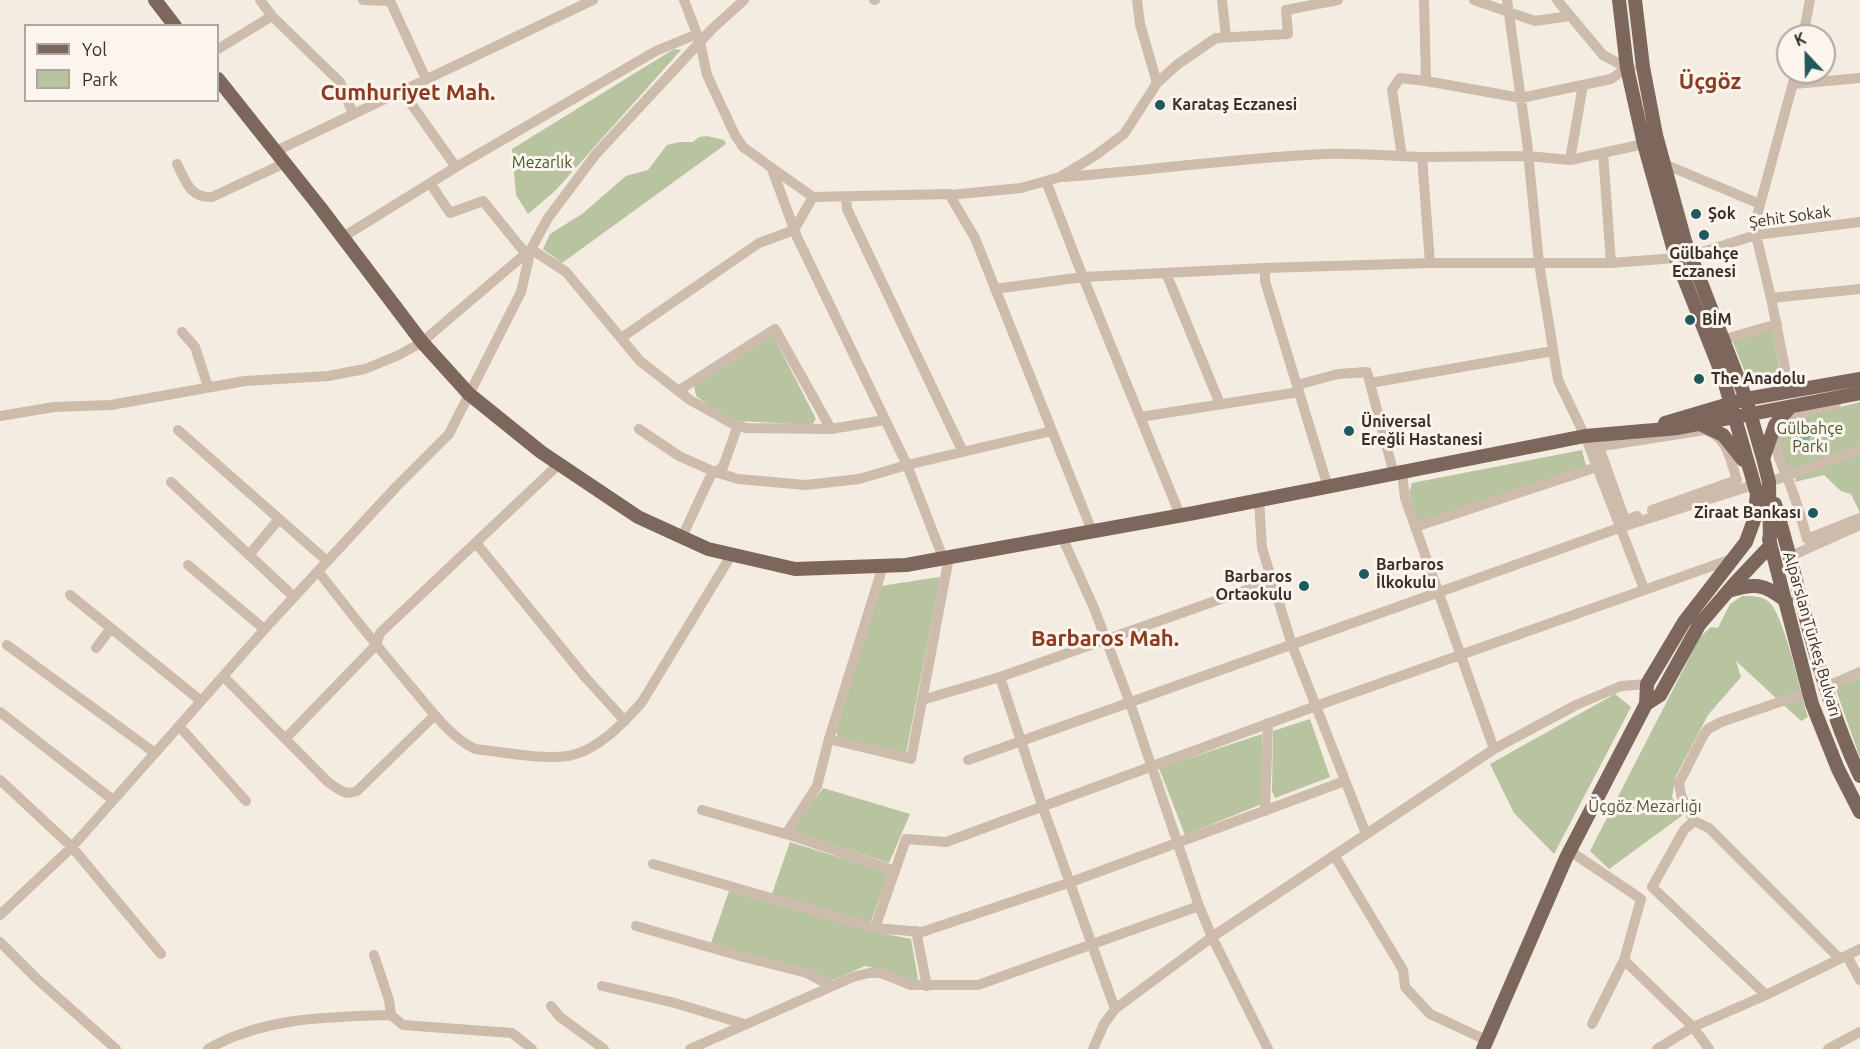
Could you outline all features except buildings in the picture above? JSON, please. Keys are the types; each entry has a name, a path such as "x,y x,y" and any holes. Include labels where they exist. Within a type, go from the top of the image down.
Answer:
{"main road":[{"path":"155,0 173,24"},
{"path":"1619,0 1627,68 1644,144 1683,257 1730,376 1746,399 1769,482 1770,546 1699,625 1659,694 1646,704"},
{"path":"1635,0 1643,67 1683,257 1722,340 1730,376 1702,418"},
{"path":"219,80 343,237 422,342 469,394 559,464 638,517 708,549 795,569 906,565 1398,473 1591,444 1643,430 1678,428 1702,418 1733,410 1746,399 1860,379"},
{"path":"1730,376 1775,395"},
{"name":"Alparslan Türkeş Bulvarı","path":"1730,376 1733,410 1809,692 1838,769 1860,812"},
{"path":"1733,410 1750,414 1860,393"},
{"path":"1763,458 1774,425 1790,407"},
{"path":"1702,418 1728,439 1749,468"},
{"name":"Alparslan Türkeş Bulvarı","path":"1769,482 1825,687 1860,776"},
{"path":"1484,1045 1570,851 1646,704 1647,684 1684,622 1746,543 1754,520 1755,489"},
{"path":"1728,591 1747,585 1760,585 1774,591 1786,601"}],"street":[{"path":"260,0 272,16 339,82 353,114"},
{"path":"363,0 395,1 426,80"},
{"path":"684,0 699,38 708,75 735,135 743,147 813,197 950,195 1021,188 1060,177 1264,157 1329,154 1422,157 1528,156 1570,160 1644,144"},
{"path":"0,416 54,406 111,405 245,381 328,376 365,369 399,355 422,342 528,251 548,218 596,154 699,38 744,0"},
{"path":"1137,0 1140,24 1157,83"},
{"path":"1222,0 1226,37"},
{"path":"1060,177 1096,155 1124,134 1157,83 1203,46 1216,38 1288,34 1286,5 1338,0"},
{"path":"1424,0 1426,81"},
{"path":"1474,0 1507,6 1535,21 1570,16"},
{"path":"1557,0 1603,55 1627,68"},
{"path":"1805,24 1810,0"},
{"path":"276,151 590,1"},
{"path":"1507,6 1521,98 1539,262 1558,380 1591,444 1624,520 1737,480 1723,441 1705,430 1591,444"},
{"path":"219,48 272,16"},
{"path":"343,237 456,167 656,51 699,38"},
{"path":"1402,156 1392,90 1400,78 1521,98 1611,79 1627,68 1643,67"},
{"path":"1836,80 1860,78"},
{"path":"1790,393 1755,223 1794,84"},
{"path":"1570,160 1583,85"},
{"path":"402,91 456,167"},
{"path":"1603,153 1611,263"},
{"path":"1422,157 1431,263"},
{"path":"177,164 193,192 202,197 212,197 285,163"},
{"path":"1664,164 1760,204"},
{"path":"772,168 794,230 907,465 946,558 911,759 829,739"},
{"path":"1046,181 1180,515"},
{"path":"430,183 450,213 483,201 528,251 566,272 640,361 690,400 746,428 831,429 885,420"},
{"path":"950,195 975,238 1092,531"},
{"path":"621,338 759,243 794,230 813,197"},
{"path":"846,197 847,209 963,452"},
{"name":"Şehit Sokak","path":"995,289 1083,277 1266,268 1431,263 1611,263 1683,257 1756,235 1860,222"},
{"path":"0,915 72,847 264,629 396,487 449,434 521,292 528,251"},
{"path":"1266,268 1265,281 1328,487"},
{"path":"1167,273 1220,404"},
{"path":"1771,298 1860,289"},
{"path":"1722,340 1777,324"},
{"path":"678,391 775,328 831,429"},
{"path":"182,332 195,347 208,387"},
{"path":"1370,383 1553,351"},
{"path":"1140,417 1298,389 1338,374 1367,372 1405,498 1494,749"},
{"path":"1860,399 1804,411 1785,423 1776,442 1807,539 1860,518"},
{"path":"682,537 711,475 723,467 738,425"},
{"path":"639,429 679,456 715,472 738,479 806,485 859,479 907,465 1052,431"},
{"path":"178,430 327,561"},
{"path":"1591,444 1597,467 1644,589"},
{"path":"1769,482 1860,450"},
{"path":"285,739 376,645 380,633 559,464"},
{"path":"1415,527 1597,467"},
{"path":"171,482 294,597"},
{"path":"968,760 1620,528 1755,489"},
{"path":"1259,500 1262,548 1292,645 1366,834"},
{"path":"249,555 279,519"},
{"path":"1791,556 1860,525"},
{"path":"1062,537 1107,639 1199,906 1268,1049"},
{"path":"476,543 585,677 625,721"},
{"path":"318,571 435,715 465,745 475,749 556,757 570,755 606,737 642,702 732,554"},
{"path":"875,928 906,839 946,842 1268,723 1732,559"},
{"path":"188,565 264,629"},
{"path":"786,834 817,786 829,739 883,566"},
{"path":"922,700 1000,677 1272,581"},
{"path":"70,595 201,701"},
{"path":"96,648 111,628"},
{"path":"7,645 155,753"},
{"path":"1825,687 1860,672"},
{"path":"223,676 328,782 350,794 357,790 435,715"},
{"path":"1000,677 1020,742 1114,1009"},
{"path":"1093,1049 1104,1024 1114,1009 1212,937 1494,749 1576,705 1621,686 1647,684"},
{"path":"1809,692 1721,722 1708,729 1679,783 1681,795 1694,821 1709,828 1843,957 1860,980"},
{"path":"0,712 113,800"},
{"path":"1265,811 1268,723"},
{"path":"179,726 246,801"},
{"path":"0,780 72,847 161,954"},
{"path":"653,864 875,928 922,932 1071,882 1345,781"},
{"path":"702,810 786,834 895,871"},
{"path":"1592,1024 1624,960 1641,899 1653,888 1684,830 1694,821"},
{"path":"1570,851 1641,899"},
{"path":"1334,855 1403,970 1405,987 1430,1014 1484,1045"},
{"path":"1653,888 1766,995"},
{"path":"690,1049 831,986 861,975 881,973 911,985 978,985 1199,906"},
{"path":"636,926 807,973 831,986"},
{"path":"916,931 927,986"},
{"path":"0,942 37,979 116,1049"},
{"path":"1657,1049 1693,1027 1766,995 1860,949"},
{"path":"374,955 389,1000 391,1015"},
{"path":"1624,960 1693,1027 1709,1049"},
{"path":"602,986 675,1003 744,1024"},
{"path":"551,1006 560,1017 604,1049"},
{"path":"208,1049 229,1037 266,1025 312,1018 391,1015 403,1025 512,1033 532,1049"},
{"path":"1828,1049 1860,1032"}],"green space":[{"name":"Mezarlık","path":"674,49 681,50 556,190 528,214 516,195 512,149"},
{"path":"707,136 724,140 726,144 562,263 543,249 550,234 582,214 626,176 648,170 667,145 693,142 699,137"},
{"path":"1772,328 1782,381 1762,383 1745,372 1732,340"},
{"path":"773,335 816,419 812,425 739,421 723,416 696,396 694,385"},
{"name":"Gülbahçe Parkı","path":"1860,402 1860,447 1789,471 1778,445 1785,428 1795,418"},
{"path":"1582,450 1586,466 1418,522 1409,493 1412,483"},
{"path":"1860,455 1860,513 1851,494 1841,491 1824,475 1795,482 1796,476"},
{"path":"939,577 906,753 838,737 835,728 881,586"},
{"name":"Üçgöz Mezarlığı","path":"1742,596 1763,598 1775,610 1792,656 1808,717 1801,721 1736,661 1741,677 1708,715 1676,776 1672,797 1683,815 1609,869 1590,851 1700,637 1711,627 1718,628 1730,604"},
{"path":"1860,678 1860,758 1835,687"},
{"name":"Üçgöz Mezarlığı","path":"1615,694 1631,707 1554,854 1514,813 1490,764"},
{"path":"1310,719 1330,777 1275,798 1272,791 1273,731"},
{"path":"1262,734 1262,804 1185,835 1159,768"},
{"path":"823,788 910,814 889,863 791,831"},
{"path":"790,842 889,873 871,922 772,894"},
{"path":"729,891 870,931 911,939 918,979 914,983 865,966 831,981 711,943"}],"water":[{"path":"1806,425 1814,430 1808,441 1810,449 1796,454 1791,440 1796,435 1797,427"}],"place":[{"name":"Karataş Eczanesi","path":"1160,105"},
{"name":"Şok","path":"1696,214"},
{"name":"Gülbahçe Eczanesi","path":"1704,235"},
{"name":"BİM","path":"1690,320"},
{"name":"The Anadolu","path":"1699,379"},
{"name":"Üniversal Ereğli Hastanesi","path":"1349,431"},
{"name":"Ziraat Bankası","path":"1813,513"},
{"name":"Barbaros İlkokulu","path":"1364,574"},
{"name":"Barbaros Ortaokulu","path":"1304,586"}],"district":[{"name":"Üçgöz","path":"1710,82"},
{"name":"Cumhuriyet Mah.","path":"408,93"},
{"name":"Barbaros Mah.","path":"1105,639"}]}
